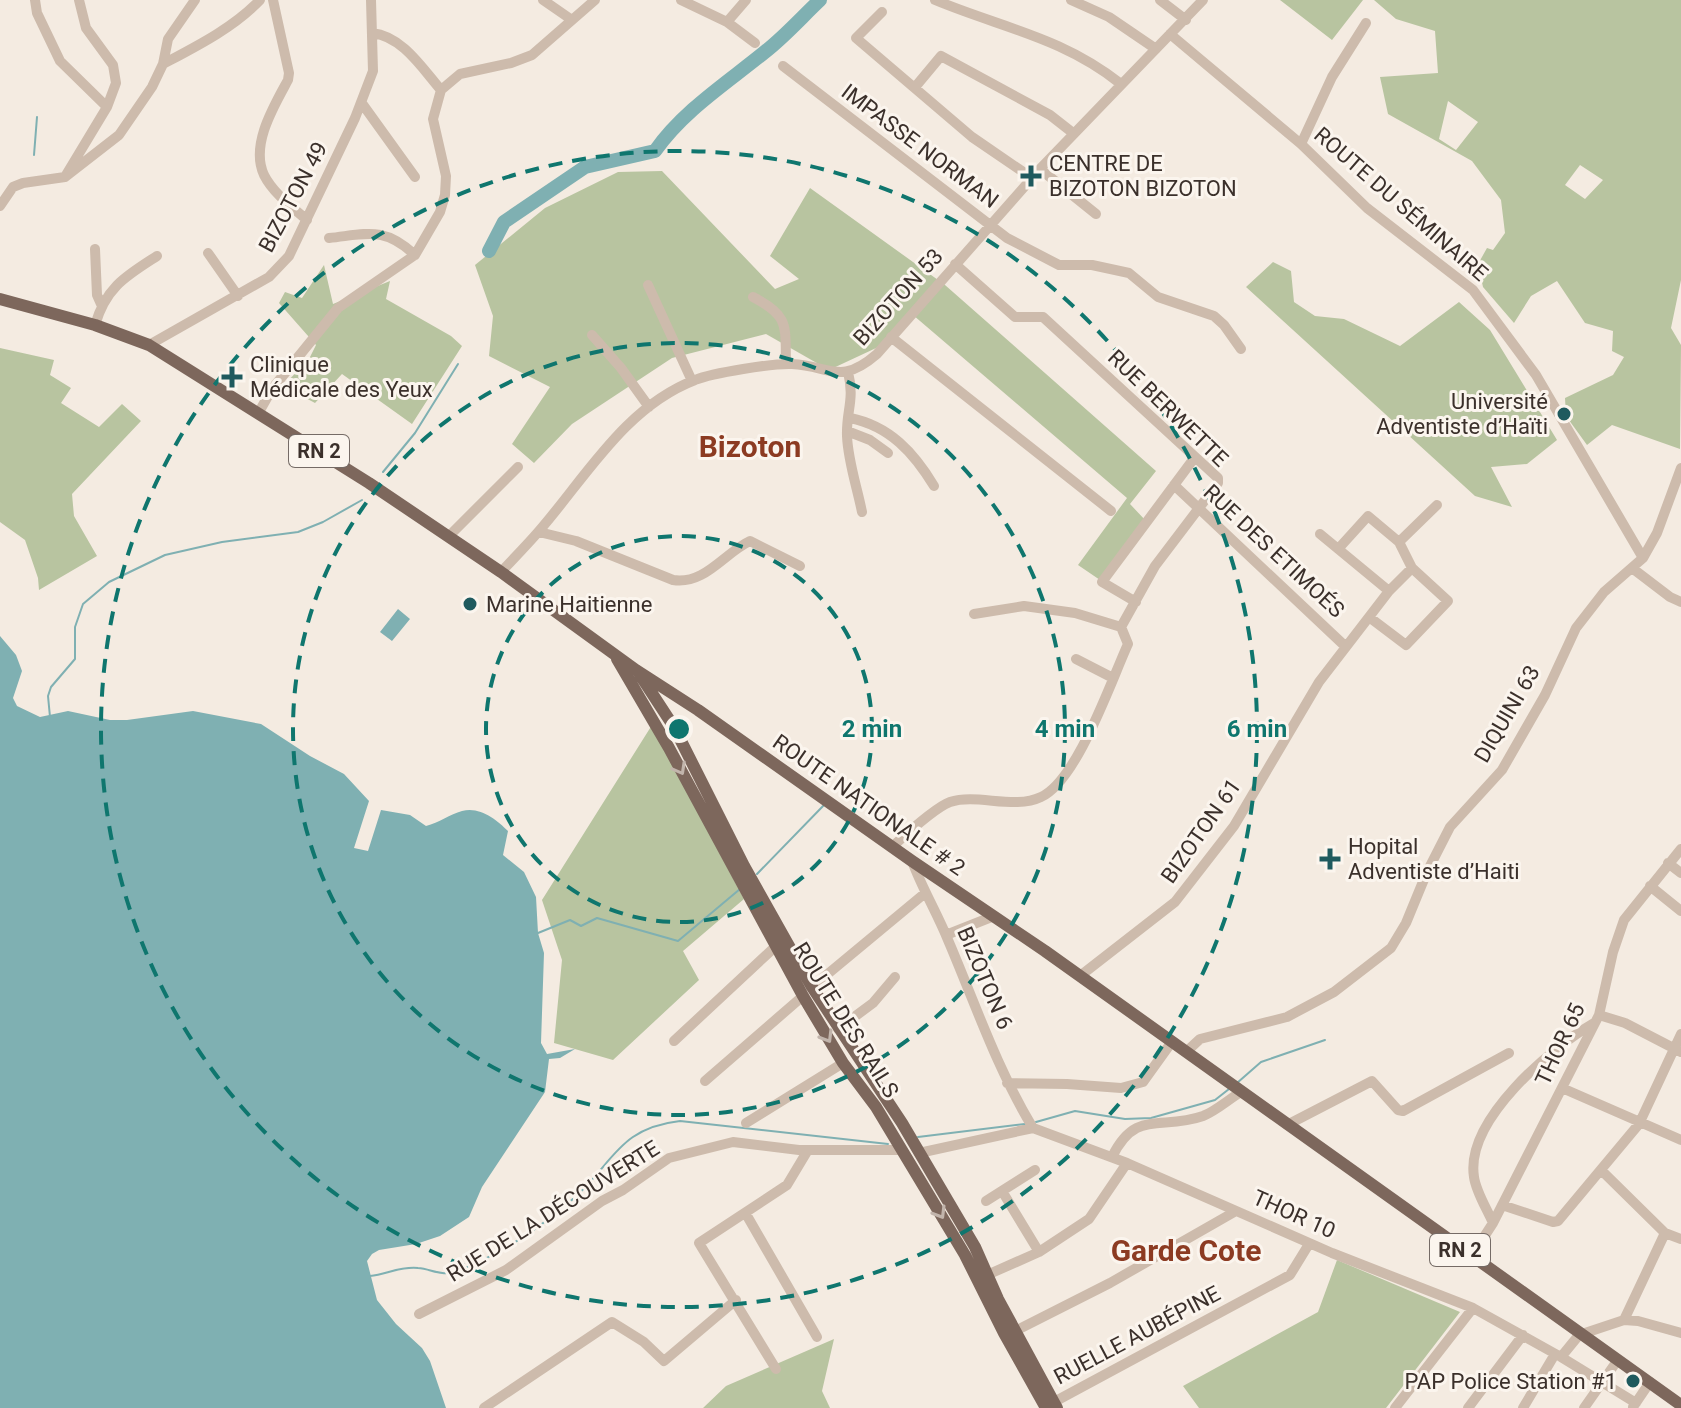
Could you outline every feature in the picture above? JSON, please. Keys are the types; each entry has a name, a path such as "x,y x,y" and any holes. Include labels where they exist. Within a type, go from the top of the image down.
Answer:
{"main road":[{"name":"ROUTE NATIONALE # 2","path":"0,299 95,325 149,345 259,412 449,536 636,670 1080,976 1681,1405"},
{"name":"ROUTE DES RAILS","path":"613,653 741,870"},
{"name":"ROUTE DES RAILS","path":"636,670 674,727 741,870 843,1063 902,1150 965,1255 1004,1333 1052,1406"},
{"path":"674,727 686,710 698,710"},
{"name":"ROUTE DES RAILS","path":"752,891 776,946 902,1123 975,1247 1052,1406"}],"street":[{"path":"35,0 37,13 60,61 107,107"},
{"path":"65,177 107,107 113,94 116,72 86,28 79,0"},
{"path":"0,206 13,187 65,177 119,135 163,64 168,39 195,0"},
{"path":"163,64 247,14 260,0"},
{"path":"273,0 289,73 267,120 261,164 273,188 307,220"},
{"name":"BIZOTON 49","path":"149,345 269,277 289,256 373,71 371,0"},
{"path":"543,0 572,20"},
{"path":"259,412 272,389 338,308 415,255 440,212 446,176 433,119 441,90 460,74 532,55 595,0"},
{"path":"681,0 727,22 755,43"},
{"path":"727,22 746,0"},
{"path":"935,0 1049,40 1098,65 1121,84"},
{"path":"1071,0 1109,17 1156,49"},
{"path":"1160,0 1186,20"},
{"name":"BIZOTON 53","path":"501,572 539,532 603,452 666,394 692,381 722,373 786,364 834,373 848,372 866,363 1073,133 1203,0"},
{"path":"882,12 856,38 916,86 972,137 1032,178"},
{"path":"1301,144 1332,77 1366,23"},
{"path":"372,33 394,40 441,90"},
{"name":"ROUTE DU SÉMINAIRE","path":"1170,34 1301,144 1367,208 1473,290 1536,375 1643,558"},
{"path":"916,86 941,56 1050,115 1073,133"},
{"name":"IMPASSE NORMAN","path":"783,66 1007,238 1059,265 1092,265 1129,273 1158,297 1214,316 1241,349"},
{"path":"361,102 415,177"},
{"path":"1040,169 1096,214"},
{"path":"329,238 377,233 400,241 415,255"},
{"path":"95,249 97,295 101,304"},
{"path":"208,253 238,296"},
{"path":"95,325 101,304 117,283 157,256"},
{"name":"RUE BERWETTE","path":"955,264 1015,317 1043,317 1219,481 1155,566 1121,627"},
{"path":"648,285 692,381"},
{"path":"753,297 773,307 781,316 786,364"},
{"path":"592,335 649,407"},
{"path":"891,337 1111,511"},
{"path":"848,372 851,385 847,431 862,512"},
{"path":"850,418 890,433 923,467 934,486"},
{"path":"847,431 870,440 888,453"},
{"path":"1136,602 1102,582 1195,457"},
{"path":"449,536 518,467"},
{"name":"DIQUINI 63","path":"1186,1052 1200,1039 1287,1017 1334,992 1391,948 1406,923 1450,827 1502,770 1545,695 1576,628 1604,592 1643,558 1657,533 1681,468"},
{"name":"RUE DES ETIMOÉS","path":"1174,485 1346,647"},
{"path":"1399,542 1437,505"},
{"path":"1339,548 1368,516 1399,542 1412,568 1447,603 1406,645 1369,617"},
{"path":"539,532 576,541 683,582 694,579 750,541 800,566"},
{"path":"1320,534 1389,591"},
{"name":"BIZOTON 61","path":"1080,976 1175,902 1234,826 1319,682 1389,591 1412,568"},
{"path":"1632,568 1681,602"},
{"path":"892,847 950,802 1039,799 1049,792 1060,782 1079,754 1128,641 1121,627 1075,613 1024,606 974,614"},
{"path":"1076,659 1113,678"},
{"name":"THOR 65","path":"1471,1257 1493,1223 1597,1019 1624,920 1681,849"},
{"name":"BIZOTON 6","path":"912,861 1007,1083 1033,1128"},
{"path":"1668,863 1681,873"},
{"path":"1650,886 1681,911"},
{"path":"705,1081 924,894"},
{"path":"946,935 994,916"},
{"path":"674,1041 776,946"},
{"path":"838,1029 873,1003 895,977"},
{"path":"1493,1223 1473,1176 1477,1146 1484,1125 1500,1103 1533,1070 1597,1019 1625,1023 1678,1050"},
{"path":"1502,1205 1558,1221 1639,1124 1678,1050 1681,1034"},
{"path":"1007,1083 1121,1088 1143,1082 1171,1043"},
{"path":"1287,1125 1372,1081 1398,1110 1403,1111 1509,1053"},
{"path":"746,1123 843,1063"},
{"path":"1562,1088 1681,1140"},
{"path":"1112,1157 1121,1139 1134,1127 1204,1116 1241,1092"},
{"path":"918,1150 1033,1128"},
{"name":"THOR 10","path":"1033,1128 1127,1163 1309,1244 1473,1308 1558,1356 1634,1406"},
{"name":"RUE DE LA DÉCOUVERTE","path":"419,1314 506,1270 602,1201 669,1158 733,1142 808,1150 902,1150"},
{"path":"776,1369 699,1243 787,1185 808,1150"},
{"path":"987,1275 1039,1252 1092,1217 1127,1163"},
{"path":"986,1201 1035,1170"},
{"path":"1602,1171 1665,1233 1681,1239"},
{"path":"1002,1191 1039,1252"},
{"path":"1015,1331 1110,1283 1236,1211"},
{"path":"746,1214 817,1337"},
{"path":"1624,1320 1665,1233"},
{"name":"RUELLE AUBÉPINE","path":"1052,1406 1290,1275 1309,1244"},
{"path":"484,1408 612,1322 644,1342 664,1361 736,1300"},
{"path":"1395,1408 1473,1308"},
{"path":"1523,1408 1558,1356 1579,1335 1624,1320 1681,1333"},
{"path":"1468,1408 1523,1335"},
{"path":"1584,1408 1617,1361"},
{"path":"1634,1406 1650,1382"}],"green space":[{"path":"1280,0 1363,0 1332,40"},
{"path":"1374,0 1681,0 1681,280 1671,328 1681,345 1680,449 1612,425 1587,445 1566,416 1565,398 1613,375 1624,357 1612,351 1613,331 1585,323 1557,281 1531,296 1514,323 1483,287 1478,264 1487,248 1493,250 1505,233 1501,200 1472,161 1388,114 1380,77 1438,73 1435,31 1396,19","holes":["1448,101 1478,122 1456,150 1439,139","1580,165 1603,180 1585,199 1565,185"]},
{"path":"662,171 775,289 799,279 770,256 810,188 945,285 1156,471 1130,504 1146,521 1100,580 1078,565 1127,498 913,315 889,342 829,370 766,334 672,358 572,424 534,463 512,444 550,387 489,356 493,316 475,265 545,208 618,172"},
{"path":"1273,262 1291,271 1294,302 1315,316 1344,319 1400,346 1459,302 1490,330 1557,440 1527,464 1491,467 1512,507 1475,496 1246,287"},
{"path":"324,265 333,304 390,281 386,299 451,336 462,346 412,424 342,374 315,403 283,386 309,359 316,345 279,303 285,292 302,298"},
{"path":"0,348 54,360 50,375 71,388 61,403 99,427 122,404 141,421 72,494 74,516 97,556 39,590 25,540 0,522"},
{"path":"652,725 744,899 683,951 699,980 613,1060 554,1043 562,960 542,900"},
{"path":"1337,1260 1460,1312 1386,1408 1199,1408 1183,1386 1318,1312"},
{"path":"834,1339 822,1391 830,1408 703,1408 726,1386"}],"water":[{"path":"398,609 410,619 392,641 380,632"},
{"path":"0,636 16,655 22,671 13,698 17,706 40,717 68,711 110,720 127,720 193,711 261,724 344,774 369,801 354,848 368,851 381,810 410,815 426,826 458,812 475,810 508,831 503,855 524,872 536,897 538,933 544,953 541,1043 547,1054 575,1049 560,1058 549,1059 545,1092 482,1187 469,1217 440,1236 416,1244 379,1250 367,1261 377,1300 396,1324 422,1348 430,1361 446,1408 0,1408"}],"waterway":[{"path":"489,251 504,222 585,167 655,151 693,110 773,45 820,0"},
{"path":"34,155 37,117"},
{"path":"383,472 415,433 458,364"},
{"path":"50,717 48,696 51,687 75,659 75,627 83,604 109,582 165,555 222,542 298,532 362,500"},
{"path":"757,874 825,804"},
{"path":"538,933 570,920 581,926 597,918 678,941 740,889"},
{"path":"1237,1083 1261,1062 1325,1040"},
{"path":"1036,1122 1075,1111 1125,1119 1151,1118 1215,1100 1229,1089"},
{"path":"370,1276 412,1268 449,1273 486,1259 548,1220 588,1185 630,1139 660,1125 680,1121 888,1144"},
{"path":"918,1137 1025,1124"}],"place":[{"name":"CENTRE DE BIZOTON BIZOTON","path":"1031,176"},
{"name":"Clinique Médicale des Yeux","path":"232,377"},
{"name":"Université Adventiste d’Haïti","path":"1564,414"},
{"name":"Marine Haitienne","path":"470,604"},
{"name":"Hopital Adventiste d’Haiti","path":"1330,859"},
{"name":"PAP Police Station #1","path":"1633,1381"}],"district":[{"name":"Bizoton","path":"750,446"},
{"name":"Garde Cote","path":"1186,1250"}]}
